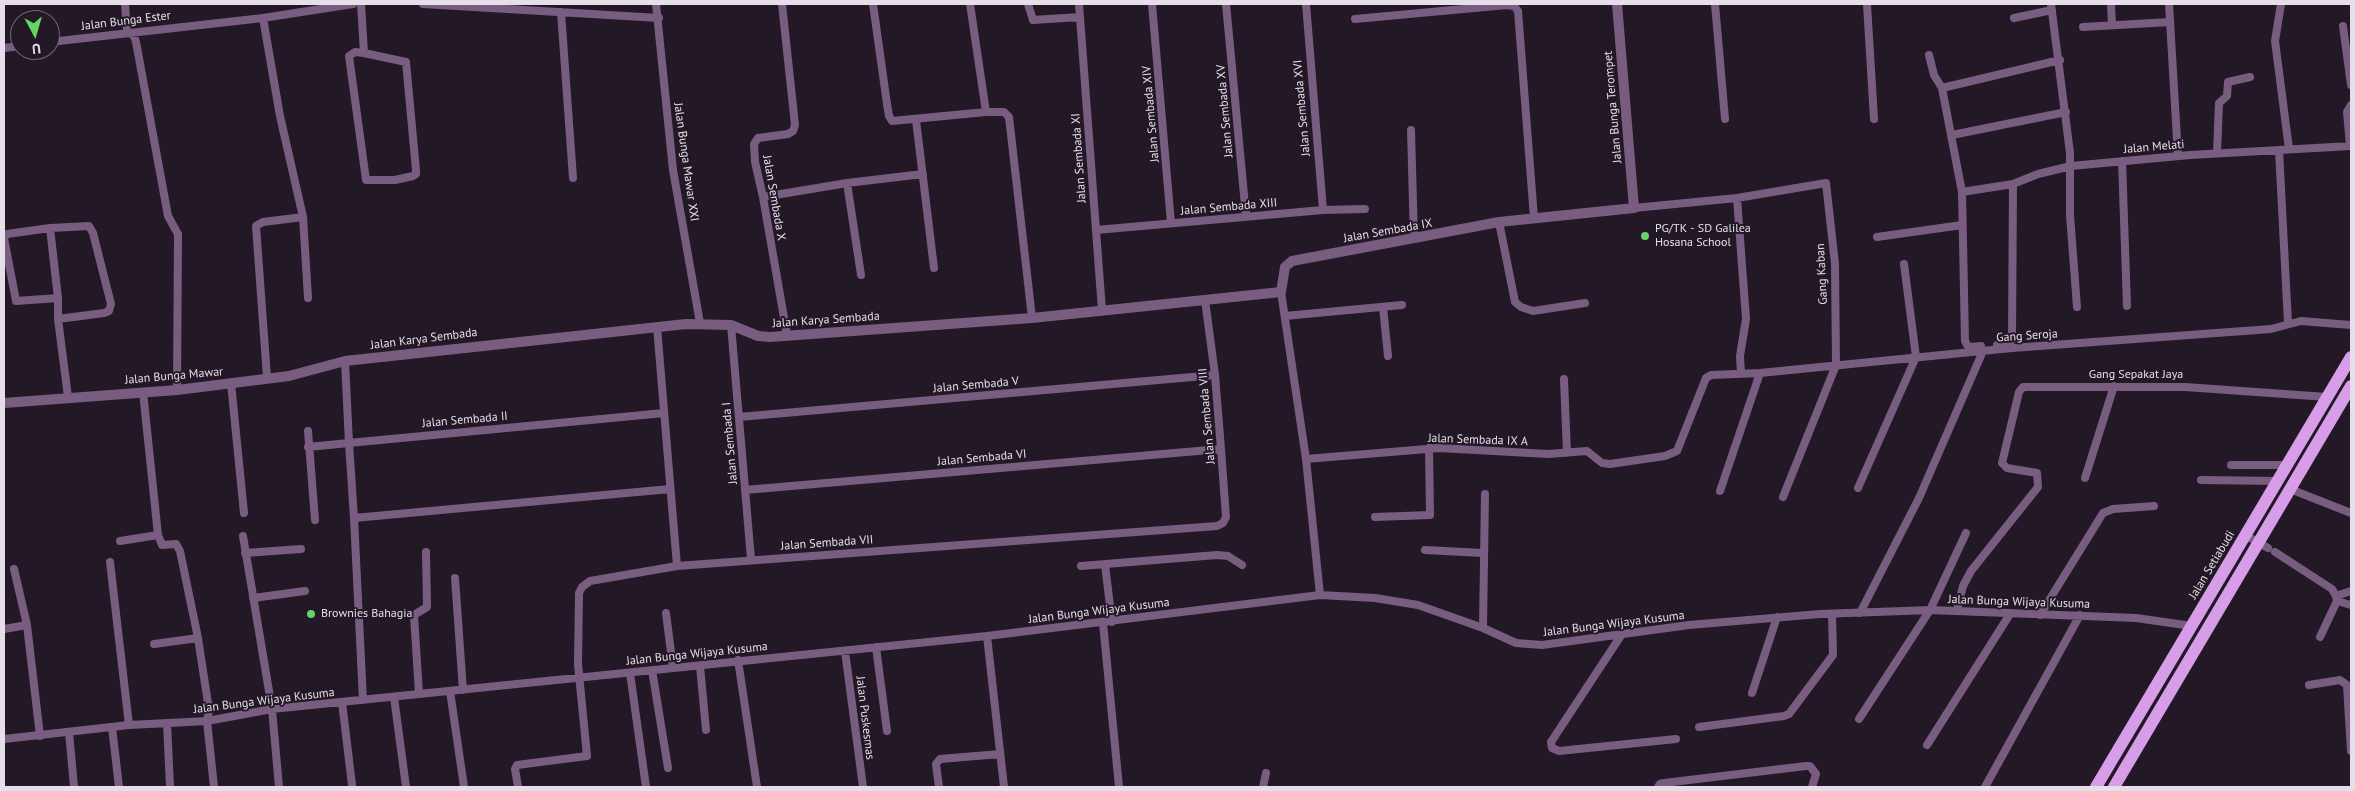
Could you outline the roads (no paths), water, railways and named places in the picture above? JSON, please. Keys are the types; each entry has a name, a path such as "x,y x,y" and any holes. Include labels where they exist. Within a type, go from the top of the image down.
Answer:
{"main road":[{"name":"Jalan Setiabudi","path":"2096,787 2351,357"},
{"path":"2114,787 2263,545 2290,489 2350,392"}],"street":[{"path":"125,4 127,32 134,36 136,42 168,216 178,234 177,390"},
{"name":"Jalan Bunga Ester","path":"60,41 263,18 353,4"},
{"path":"361,4 364,53"},
{"path":"422,4 534,6 561,12 658,18"},
{"name":"Jalan Bunga Mawar XXI","path":"656,4 674,170 700,323"},
{"name":"Jalan Sembada X","path":"782,4 794,125 793,131 788,134 755,140 755,162 763,197 787,335"},
{"path":"872,4 889,116 894,121 1004,112 1011,125 1021,237 1032,318"},
{"path":"970,4 986,112"},
{"path":"1028,4 1034,20 1080,17"},
{"name":"Jalan Sembada XI","path":"1079,4 1102,310"},
{"name":"Jalan Sembada XIV","path":"1152,4 1172,223"},
{"name":"Jalan Sembada XV","path":"1226,4 1246,216"},
{"name":"Jalan Sembada XVI","path":"1306,4 1323,210"},
{"name":"Jalan Bunga Terompet","path":"1618,4 1634,208"},
{"path":"1715,4 1725,120"},
{"path":"1867,4 1874,119"},
{"path":"2111,4 2112,25"},
{"path":"2169,4 2178,156"},
{"path":"2282,4 2275,41 2288,148"},
{"path":"1355,19 1507,5 1514,6 1518,11 1534,218"},
{"path":"2014,18 2052,7 2060,60 2071,166 2070,215 2078,307"},
{"path":"561,12 573,178"},
{"path":"263,18 280,116 303,217 308,298"},
{"path":"2083,27 2170,22"},
{"path":"2343,26 2351,85"},
{"path":"355,52 364,53 406,62 416,170 416,174 413,176 396,180 366,180 349,56 355,52"},
{"path":"1929,55 1934,75 1942,88 1962,192 1965,340 1967,345 1971,347 2010,343 2012,339 2013,184"},
{"path":"1942,88 2060,60"},
{"path":"2217,153 2219,103 2227,96 2228,82 2250,77"},
{"path":"2351,105 2347,112 2351,146"},
{"path":"1952,135 2066,112"},
{"path":"916,120 934,268"},
{"path":"1411,130 1414,238"},
{"name":"Jalan Melati","path":"1962,192 2013,184 2038,174 2071,166 2217,153 2351,146"},
{"path":"2279,150 2288,323"},
{"path":"2122,161 2126,306"},
{"path":"763,197 847,183 923,174"},
{"path":"847,183 861,275"},
{"name":"Jalan Sembada IX","path":"1320,595 1306,459 1281,292 1285,267 1292,261 1499,222 1737,198 1826,183"},
{"name":"Gang Kaban","path":"1826,183 1835,264 1836,364"},
{"path":"1737,198 1746,319 1740,356 1741,374"},
{"name":"Jalan Sembada XIII","path":"1096,230 1246,216 1365,209"},
{"path":"267,377 256,226 263,222 303,217"},
{"path":"1499,222 1515,302 1521,307 1533,311 1585,303"},
{"path":"1877,237 1962,225"},
{"path":"58,298 16,301 4,238 8,233 89,226 94,233 111,304 109,311 58,319"},
{"path":"50,228 58,298 58,319 68,397"},
{"path":"1858,488 1916,357 1904,264"},
{"name":"Jalan Karya Sembada","path":"345,360 700,323 731,325 758,336 787,335 1032,318 1281,292"},
{"name":"Jalan Sembada VIII","path":"1205,300 1215,375 1226,517 1223,524 1217,526"},
{"path":"1284,316 1402,305"},
{"path":"1383,307 1388,356"},
{"name":"Gang Seroja","path":"1589,453 1606,464 1677,452 1706,378 1711,375 1741,374 1983,351 2271,329 2301,321 2351,325"},
{"name":"Jalan Sembada I","path":"731,325 751,560"},
{"path":"657,327 677,566"},
{"path":"1860,612 1919,498 1983,351"},
{"path":"345,360 363,700"},
{"name":"Jalan Bunga Mawar","path":"4,403 177,390 267,377 289,376 345,360"},
{"path":"1783,496 1836,364"},
{"path":"1720,491 1760,372"},
{"name":"Jalan Sembada V","path":"739,417 1215,375"},
{"path":"1564,379 1567,453"},
{"path":"231,383 244,513"},
{"path":"2085,478 2114,386"},
{"name":"Gang Sepakat Jaya","path":"1957,610 1963,586 1971,571 2038,487 2039,477 2037,473 2007,468 2003,466 2002,461 2020,389 2023,387 2185,386 2327,397"},
{"path":"143,392 158,535 162,544 178,546 198,638 210,710 207,721 214,787"},
{"name":"Jalan Sembada II","path":"308,448 664,413"},
{"path":"308,431 315,520"},
{"path":"1375,517 1430,515 1429,448"},
{"name":"Jalan Sembada IX A","path":"1306,459 1429,448 1567,453 1583,451 1589,453"},
{"name":"Jalan Sembada VI","path":"745,490 1221,449"},
{"path":"2231,465 2287,465"},
{"path":"2201,480 2277,482"},
{"path":"354,518 670,489"},
{"path":"2290,489 2351,512"},
{"path":"1484,628 1483,553 1485,494"},
{"path":"2040,615 2103,513 2113,509 2154,506"},
{"name":"Jalan Sembada VII","path":"518,787 515,769 517,765 587,757 580,678 579,593 582,587 590,580 677,566 1217,526"},
{"path":"1859,719 1930,610 1966,533"},
{"path":"120,541 158,535"},
{"path":"2245,535 2263,545"},
{"path":"243,536 272,709 279,787"},
{"path":"245,553 301,549"},
{"path":"1426,550 1483,553"},
{"path":"419,694 414,615 427,607 426,552"},
{"path":"2275,552 2332,589 2336,599 2351,605"},
{"path":"1081,566 1217,555 1228,556 1242,565"},
{"path":"110,562 129,725"},
{"path":"1106,565 1112,622"},
{"path":"14,569 27,625 40,736"},
{"path":"455,578 463,690"},
{"path":"253,598 305,591"},
{"path":"2320,637 2336,599 2351,591"},
{"name":"Jalan Bunga Wijaya Kusuma","path":"4,739 129,725 207,721 272,709 987,636 1320,595 1375,598 1418,605 1484,628 1516,643 1542,645 1689,625 1860,612 1957,610 2010,614 2136,618 2192,626"},
{"path":"666,613 672,668"},
{"path":"1699,727 1789,714 1833,655 1832,614"},
{"path":"1927,745 2010,614"},
{"path":"1985,787 2080,616"},
{"path":"1752,693 1777,618"},
{"path":"1103,623 1119,787"},
{"path":"4,629 27,625"},
{"path":"1622,634 1551,742 1552,748 1559,752 1676,739"},
{"path":"987,636 1004,787"},
{"path":"154,644 198,638"},
{"path":"876,647 887,732"},
{"name":"Jalan Puskesmas","path":"845,651 863,787"},
{"path":"738,660 757,787"},
{"path":"700,666 706,730"},
{"path":"652,670 668,768"},
{"path":"630,672 646,787"},
{"path":"2309,685 2340,680 2347,685 2351,751"},
{"path":"450,691 464,787"},
{"path":"394,697 406,787"},
{"path":"342,702 352,785"},
{"path":"167,723 170,787"},
{"path":"112,728 119,787"},
{"path":"69,732 74,787"},
{"path":"939,787 936,764 940,759 1000,754"},
{"path":"1658,787 1664,783 1806,766 1814,769 1816,774 1812,787"},
{"path":"1263,787 1266,772"}],"place":[{"name":"PG/TK - SD Galilea Hosana School","path":"1645,236"},
{"name":"Brownies Bahagia","path":"311,614"}]}
